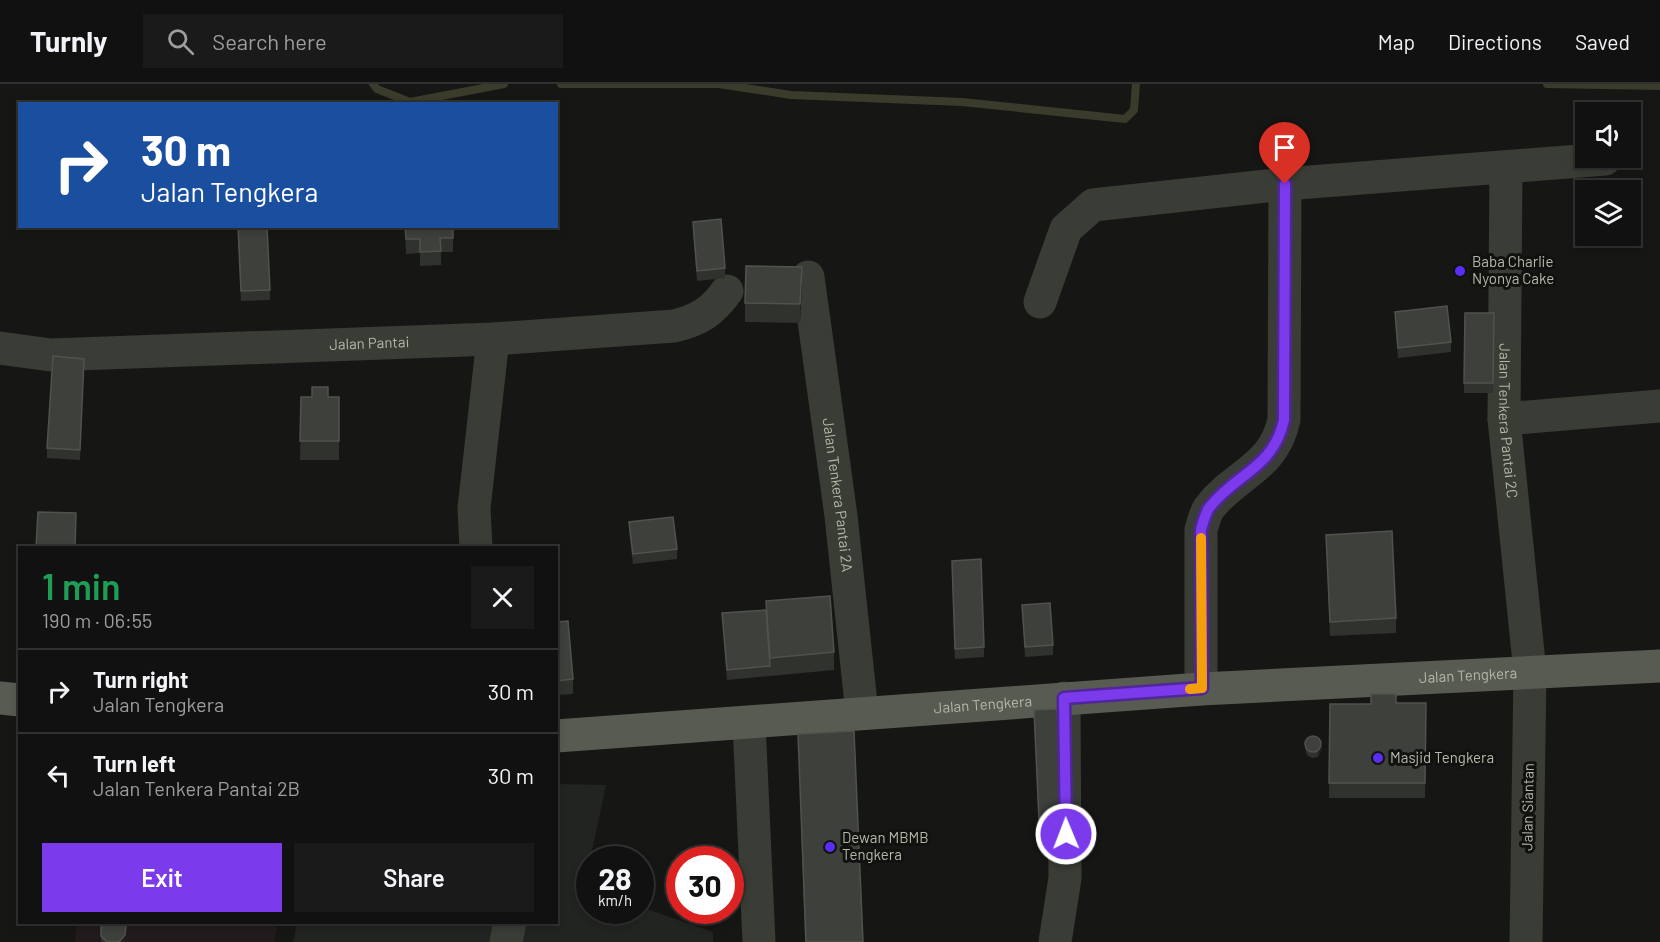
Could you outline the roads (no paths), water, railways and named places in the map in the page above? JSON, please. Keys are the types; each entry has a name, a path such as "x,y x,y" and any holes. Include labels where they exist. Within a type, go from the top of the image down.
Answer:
{"main road":[{"name":"Jalan Tengkera","path":"558,736 1202,688 1660,666"},
{"path":"0,698 18,700"}],"street":[{"path":"1040,302 1066,229 1093,205 1285,184 1575,161"},
{"name":"Jalan Tenkera Pantai 2C","path":"1506,167 1504,419 1530,672"},
{"path":"1202,688 1201,530 1208,510 1264,460 1279,441 1284,420 1285,184"},
{"name":"Jalan Tenkera Pantai 2A","path":"808,277 841,516 862,713"},
{"name":"Jalan Pantai","path":"0,348 51,355 481,339 674,326 697,321 715,307 727,291"},
{"path":"476,546 474,508 481,339"},
{"path":"1504,419 1660,406"},
{"name":"Jalan Siantan","path":"1526,942 1530,672"},
{"path":"1055,942 1065,878 1064,698"},
{"path":"749,723 759,942"},
{"path":"506,942 510,924"}],"waterway":[{"path":"373,84 377,89 410,102 504,84"},
{"path":"561,84 719,84 791,95 962,102 1125,119 1134,110 1136,84"},
{"path":"1547,84 1660,86"}],"place":[{"name":"Baba Charlie Nyonya Cake","path":"1460,271"},
{"name":"Masjid Tengkera","path":"1378,758"},
{"name":"Dewan MBMB Tengkera","path":"830,847"}]}
